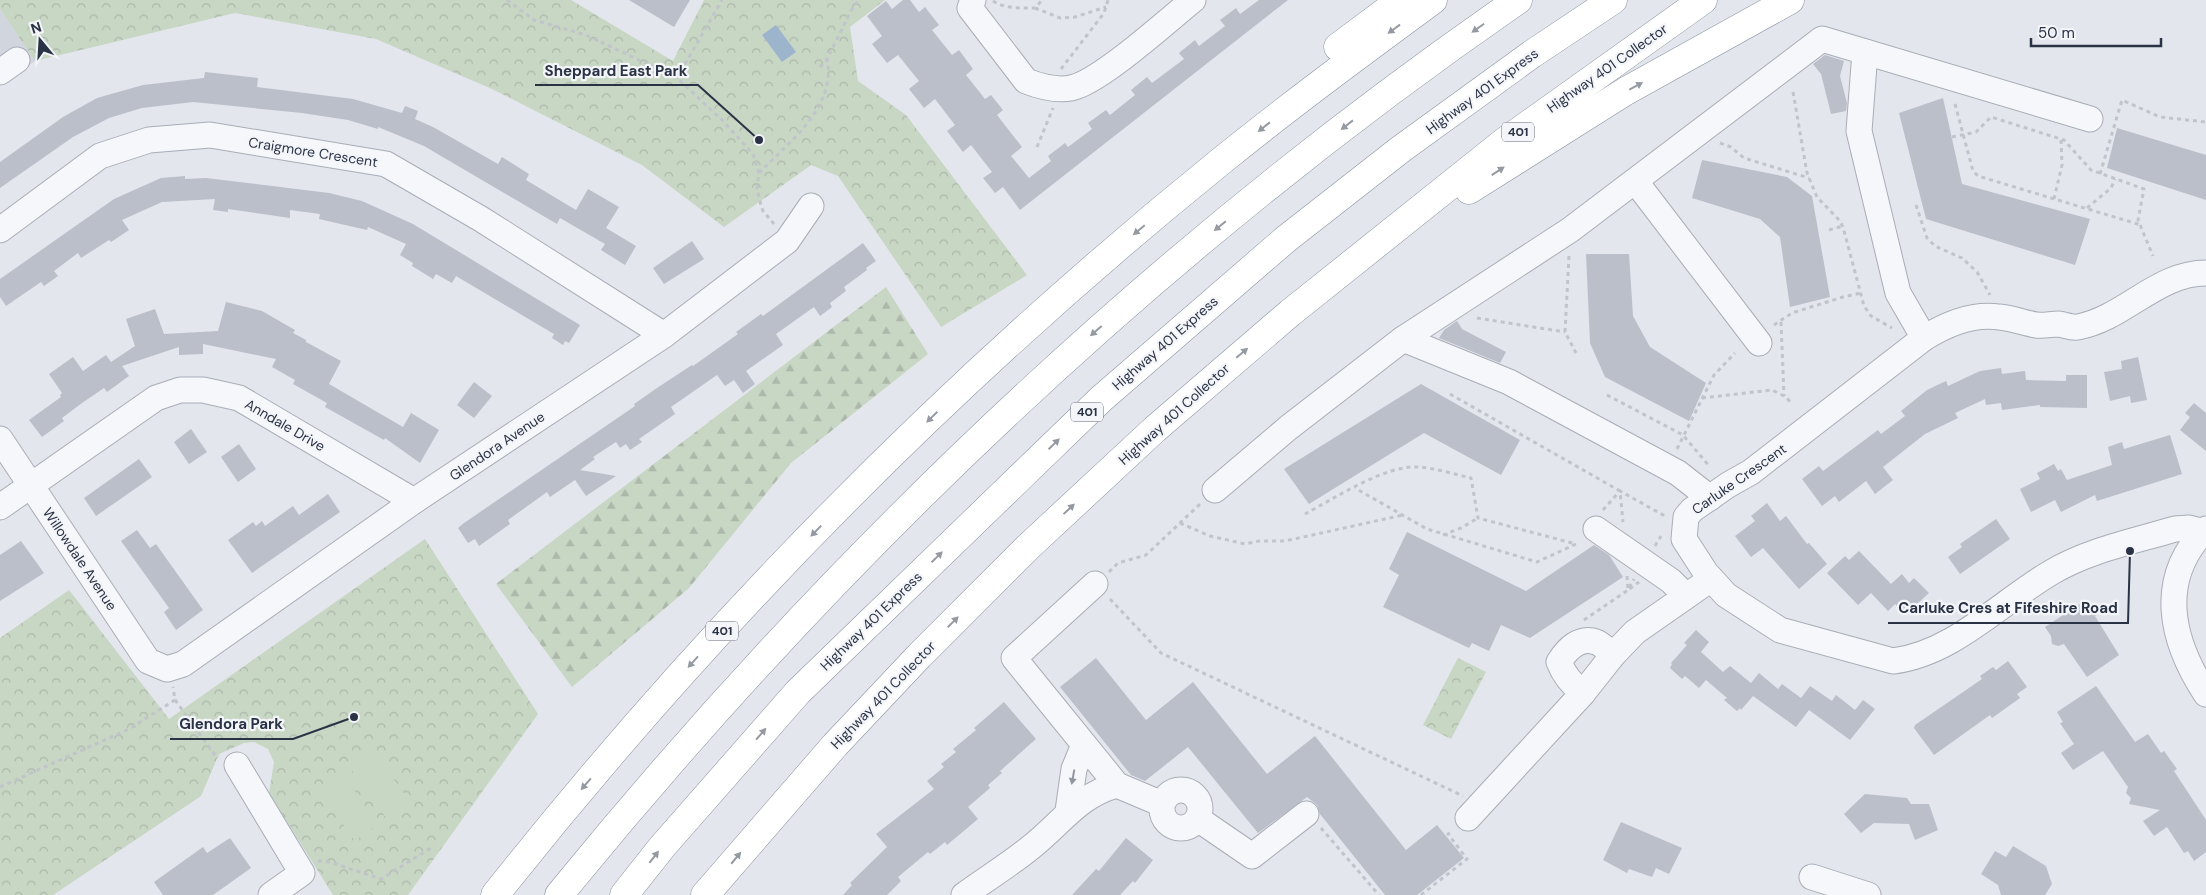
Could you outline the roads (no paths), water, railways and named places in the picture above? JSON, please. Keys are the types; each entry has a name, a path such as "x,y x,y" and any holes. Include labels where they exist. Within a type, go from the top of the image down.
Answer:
{"highway":[{"path":"967,383 1120,222 1254,111 1400,0"},
{"name":"401","path":"495,895 580,790 698,656 816,531 967,383 1112,253 1219,163 1308,93 1433,0"},
{"path":"559,895 679,752 804,614 929,487 1025,395 1138,295 1258,194 1390,92 1518,0"},
{"name":"Highway 401 Express","path":"624,895 662,847 798,692 1101,399 1286,239 1401,149 1532,54 1613,0"},
{"name":"Highway 401 Collector","path":"705,895 842,738 919,656 1028,547 1176,411 1339,274 1504,142 1703,0"},
{"path":"1339,274 1626,91 1790,0"}],"street":[{"path":"973,0 970,8 1026,80 1036,85 1061,89 1072,88 1088,82 1193,0"},
{"path":"1215,490 1288,428 1404,339 1570,230 1636,182 1822,39 2090,120"},
{"path":"1864,52 1859,131 1898,293 1924,338"},
{"name":"Craigmore Crescent","path":"0,230 100,156 149,140 210,135 230,138 386,164 481,220 664,335"},
{"path":"1636,182 1767,334"},
{"name":"Glendora Avenue","path":"167,669 183,664 414,501 664,335 788,241 811,206"},
{"name":"Carluke Crescent","path":"2205,530 2176,529 2076,560 2027,588 1975,626 1934,649 1909,659 1894,661 1780,630 1726,595 1711,578 1684,539 1686,517 1692,510 1728,485 1752,472 1924,338 1945,326 1977,316 1996,316 2037,325 2059,324 2076,327 2098,320 2168,280 2191,273 2206,273"},
{"path":"1404,339 1509,382 1669,468 1710,498"},
{"name":"Anndale Drive","path":"0,507 156,398 180,390 203,390 239,398 414,501"},
{"name":"Willowdale Avenue","path":"0,440 148,661 167,669"},
{"path":"1593,526 1671,581 1686,596"},
{"path":"2205,530 2188,553 2179,575 2173,601 2174,622 2181,648 2192,672 2206,694"},
{"path":"1474,811 1583,693 1613,655 1635,632 1711,578"},
{"path":"1095,584 1014,658 1117,785 1162,804 1169,794 1175,790 1188,791 1194,794 1200,806 1198,819 1252,856 1306,814"},
{"path":"1583,693 1570,683 1559,662 1566,651 1578,642 1596,642 1613,655"},
{"path":"1068,811 1074,769 1084,745"},
{"path":"237,765 298,866 271,895"},
{"path":"965,895 1032,846 1068,811 1102,789 1117,785"},
{"path":"1812,877 1868,895"}],"water":[{"path":"776,25 796,52 782,62 762,35"}],"place":[{"name":"Sheppard East Park","path":"759,140"},
{"name":"Carluke Cres at Fifeshire Road","path":"2130,551"},
{"name":"Glendora Park","path":"354,717"}]}
